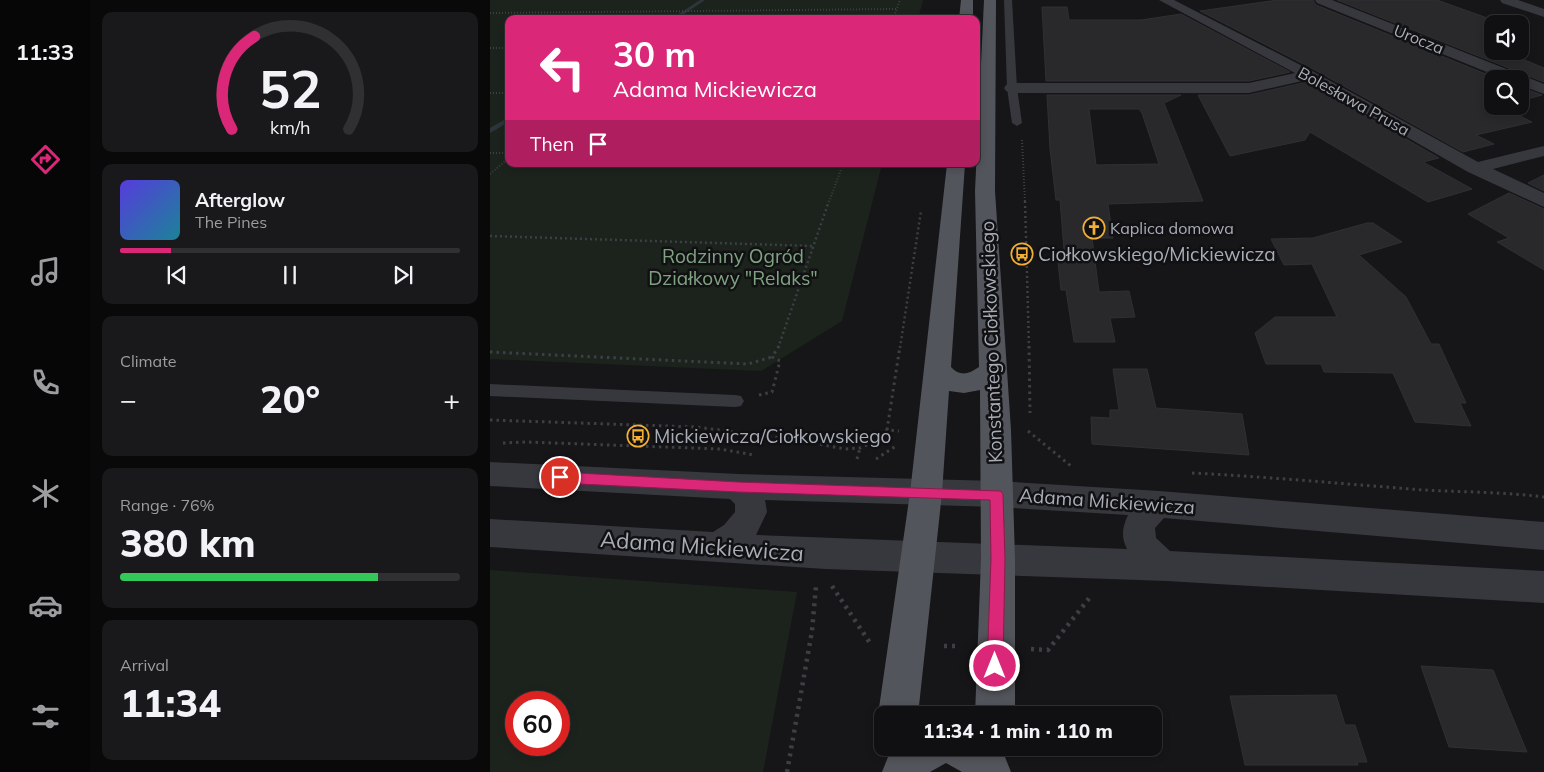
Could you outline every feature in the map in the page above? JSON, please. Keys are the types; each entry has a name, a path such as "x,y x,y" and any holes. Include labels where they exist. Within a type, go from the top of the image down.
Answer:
{"main road":[{"path":"966,15 967,0"},
{"name":"Konstantego Ciołkowskiego","path":"990,0 985,191 994,369 997,494 998,559 995,706"},
{"name":"Konstantego Ciołkowskiego","path":"899,706 916,558 926,494 947,239 956,167"},
{"path":"937,366 939,373 945,378 962,384 981,380 994,369"},
{"path":"892,772 894,756"},
{"path":"903,772 907,764 917,756"},
{"path":"974,756 992,772"},
{"path":"992,772 993,756"}],"street":[{"name":"Bolesława Prusa","path":"1165,0 1309,75 1475,168 1544,200"},
{"name":"Urocza","path":"1321,0 1496,70"},
{"path":"1506,0 1544,13"},
{"path":"1012,88 1248,88 1309,75"},
{"name":"Urocza","path":"1529,83 1544,89"},
{"path":"1475,168 1544,151"},
{"name":"Adama Mickiewicza","path":"490,474 738,487 926,494 997,494 1159,504 1544,536"},
{"path":"719,546 742,530 749,520 752,510 751,501 746,493 738,487"},
{"path":"1159,504 1149,509 1142,518 1139,528 1139,540 1145,551 1155,561 1167,566"},
{"name":"Adama Mickiewicza","path":"490,533 825,554 1167,566 1544,587"}],"lane":[{"path":"1008,0 1012,88 1017,122"},
{"path":"490,390 734,401"}],"path":[{"path":"894,15 900,0"},
{"path":"490,13 896,9"},
{"path":"490,48 505,48"},
{"path":"490,93 505,93"},
{"path":"1017,122 1022,140 1028,254 1030,432"},
{"path":"490,153 505,153"},
{"path":"490,174 505,161"},
{"path":"490,352 748,364 772,357 777,351 812,246 842,167"},
{"path":"490,420 696,427 797,440 845,449 860,448 882,437 887,430 923,203"},
{"path":"490,236 812,246"},
{"path":"734,401 772,392 780,361 772,357"},
{"path":"870,461 895,448 903,431 887,430"},
{"path":"497,444 526,442 720,449 756,455"},
{"path":"860,448 855,465 862,463"},
{"path":"1190,473 1277,477 1367,486 1484,494 1510,493 1544,497"},
{"path":"786,772 812,631 817,583 832,586 871,644"}],"green space":[{"name":"Rodzinny Ogród Działkowy \"Relaks\"","path":"490,0 923,0 919,15 505,15 505,167 881,167 842,321 761,371 490,359"},
{"path":"490,570 797,592 763,772 490,772"}],"building":[{"path":"1278,0 1313,0 1316,5 1484,73 1484,115 1518,115 1532,122 1476,135 1494,144 1463,152 1315,70 1200,11"},
{"path":"1337,0 1437,0 1484,17 1484,58"},
{"path":"1042,7 1067,7 1069,20 1141,20 1181,14 1290,72 1249,81 1046,81"},
{"path":"1488,60 1525,60 1544,68 1544,82 1529,76 1529,70 1514,70"},
{"path":"1307,82 1439,158 1423,162 1472,189 1428,202 1310,132 1305,140 1230,156 1198,95 1249,95"},
{"path":"1529,90 1542,95 1529,99"},
{"path":"1047,95 1181,95 1164,103 1203,201 1108,204 1113,238 1092,238 1099,292 1129,291 1135,317 1110,318 1115,342 1074,342 1066,290 1061,290 1058,262 1065,262 1060,200 1056,200 1050,149","holes":["1089,109 1139,109 1159,164 1096,165"]},
{"path":"1544,175 1544,191 1528,183"},
{"path":"1509,193 1544,209 1544,270 1497,242 1509,238 1468,214"},
{"path":"1373,223 1402,242 1359,255 1406,297 1431,344 1439,344 1466,403 1460,403 1471,426 1415,422 1393,373 1324,372 1321,364 1266,364 1255,333 1275,317 1337,317 1312,264 1284,265 1271,239 1313,238"},
{"path":"1113,369 1147,369 1156,408 1242,414 1249,455 1092,444 1091,417 1110,418 1110,410 1119,410"},
{"path":"1421,666 1493,670 1527,752 1449,747"},
{"path":"1336,695 1345,725 1355,725 1367,762 1357,762 1358,765 1245,765 1230,696"}],"waterway":[{"path":"679,15 703,0"},
{"path":"490,131 505,122"}],"place":[{"name":"Kaplica domowa","path":"1094,228"},
{"name":"Ciołkowskiego/Mickiewicza","path":"1022,254"},
{"name":"Mickiewicza/Ciołkowskiego","path":"638,436"}],"route":[{"path":"560,477 738,487 926,494 997,494 998,559 995,666"}]}
